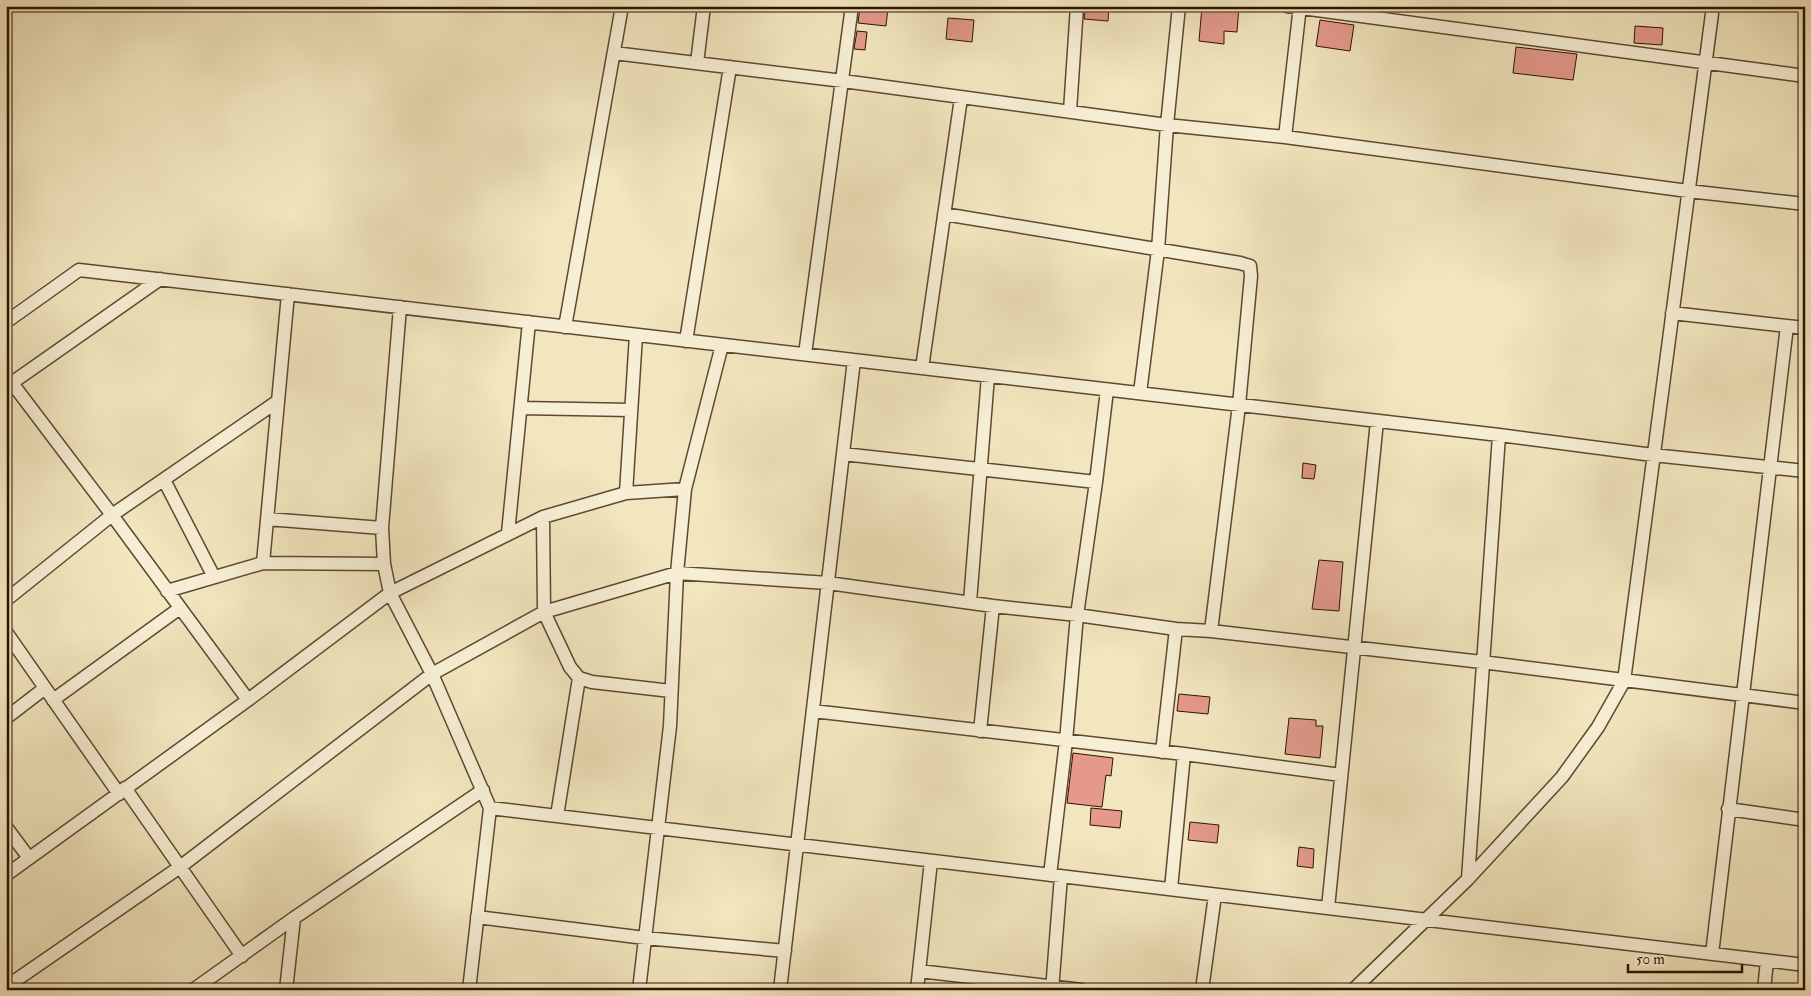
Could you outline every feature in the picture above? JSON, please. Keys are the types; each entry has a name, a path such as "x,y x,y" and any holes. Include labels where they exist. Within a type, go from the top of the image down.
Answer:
{"street":[{"path":"565,327 622,6"},
{"path":"697,63 704,6"},
{"path":"804,354 852,6"},
{"path":"1070,111 1077,6"},
{"path":"1140,393 1158,250 1167,125 1179,6"},
{"path":"1353,990 1468,879 1562,777 1598,727 1624,681 1713,6"},
{"path":"1285,137 1296,7 1805,76"},
{"path":"614,53 843,80 1167,125 1285,137 1688,191 1805,204"},
{"path":"686,341 730,67"},
{"path":"922,368 962,98"},
{"path":"944,214 1250,266 1251,276 1240,405 1211,631"},
{"path":"6,322 79,270 1499,435 1654,455 1805,471"},
{"path":"160,279 9,385 112,515 248,700"},
{"path":"263,563 288,294"},
{"path":"400,307 382,528 384,564 390,593 432,674 490,808 469,990"},
{"path":"1672,313 1805,328"},
{"path":"508,532 529,322"},
{"path":"1712,954 1787,326"},
{"path":"626,493 636,335"},
{"path":"639,990 670,726 677,572 685,489 722,345"},
{"path":"780,990 854,360"},
{"path":"970,602 988,376"},
{"path":"1053,988 1056,875 1077,615 1107,390"},
{"path":"6,600 112,515 278,401"},
{"path":"521,408 631,410"},
{"path":"1328,908 1377,421"},
{"path":"1468,879 1499,435"},
{"path":"843,454 1096,482"},
{"path":"164,480 214,577"},
{"path":"6,874 248,700 390,593 543,516 626,493 685,489"},
{"path":"543,516 544,612 570,667 579,678 592,682 671,692"},
{"path":"267,519 382,528"},
{"path":"167,591 263,563 384,564"},
{"path":"7,988 180,867 432,674 544,612 677,572 828,583 993,606 1482,662 1805,703"},
{"path":"980,731 993,606"},
{"path":"53,700 180,608"},
{"path":"1162,752 1176,628"},
{"path":"6,632 53,700 180,867 242,956"},
{"path":"557,816 579,678"},
{"path":"6,718 45,688"},
{"path":"813,711 1184,754 1341,775"},
{"path":"1171,889 1184,754"},
{"path":"193,990 294,918 483,790"},
{"path":"490,808 1805,965"},
{"path":"1728,809 1805,820"},
{"path":"6,828 29,858"},
{"path":"916,990 932,860"},
{"path":"1202,990 1216,895"},
{"path":"477,917 645,938 785,950"},
{"path":"286,990 294,918"},
{"path":"1764,990 1767,961"},
{"path":"919,971 1082,990"}],"building":[{"path":"860,6 888,8 886,26 858,23"},
{"path":"1086,6 1109,6 1108,21 1084,19"},
{"path":"1202,6 1239,6 1237,32 1224,31 1224,44 1199,41"},
{"path":"948,18 974,20 972,42 946,39"},
{"path":"1320,20 1354,25 1350,51 1316,46"},
{"path":"1635,26 1663,28 1662,45 1634,43"},
{"path":"857,31 867,32 865,50 854,49"},
{"path":"1516,47 1577,54 1573,80 1513,73"},
{"path":"1303,463 1316,465 1314,479 1302,478"},
{"path":"1319,560 1343,562 1339,611 1312,609"},
{"path":"1179,694 1210,697 1208,714 1177,711"},
{"path":"1289,718 1316,720 1316,726 1323,726 1320,758 1285,754"},
{"path":"1073,753 1113,758 1111,776 1106,775 1102,807 1067,803"},
{"path":"1091,808 1122,811 1120,828 1090,825"},
{"path":"1190,822 1219,825 1217,843 1188,840"},
{"path":"1299,847 1314,849 1313,868 1297,866"}]}
